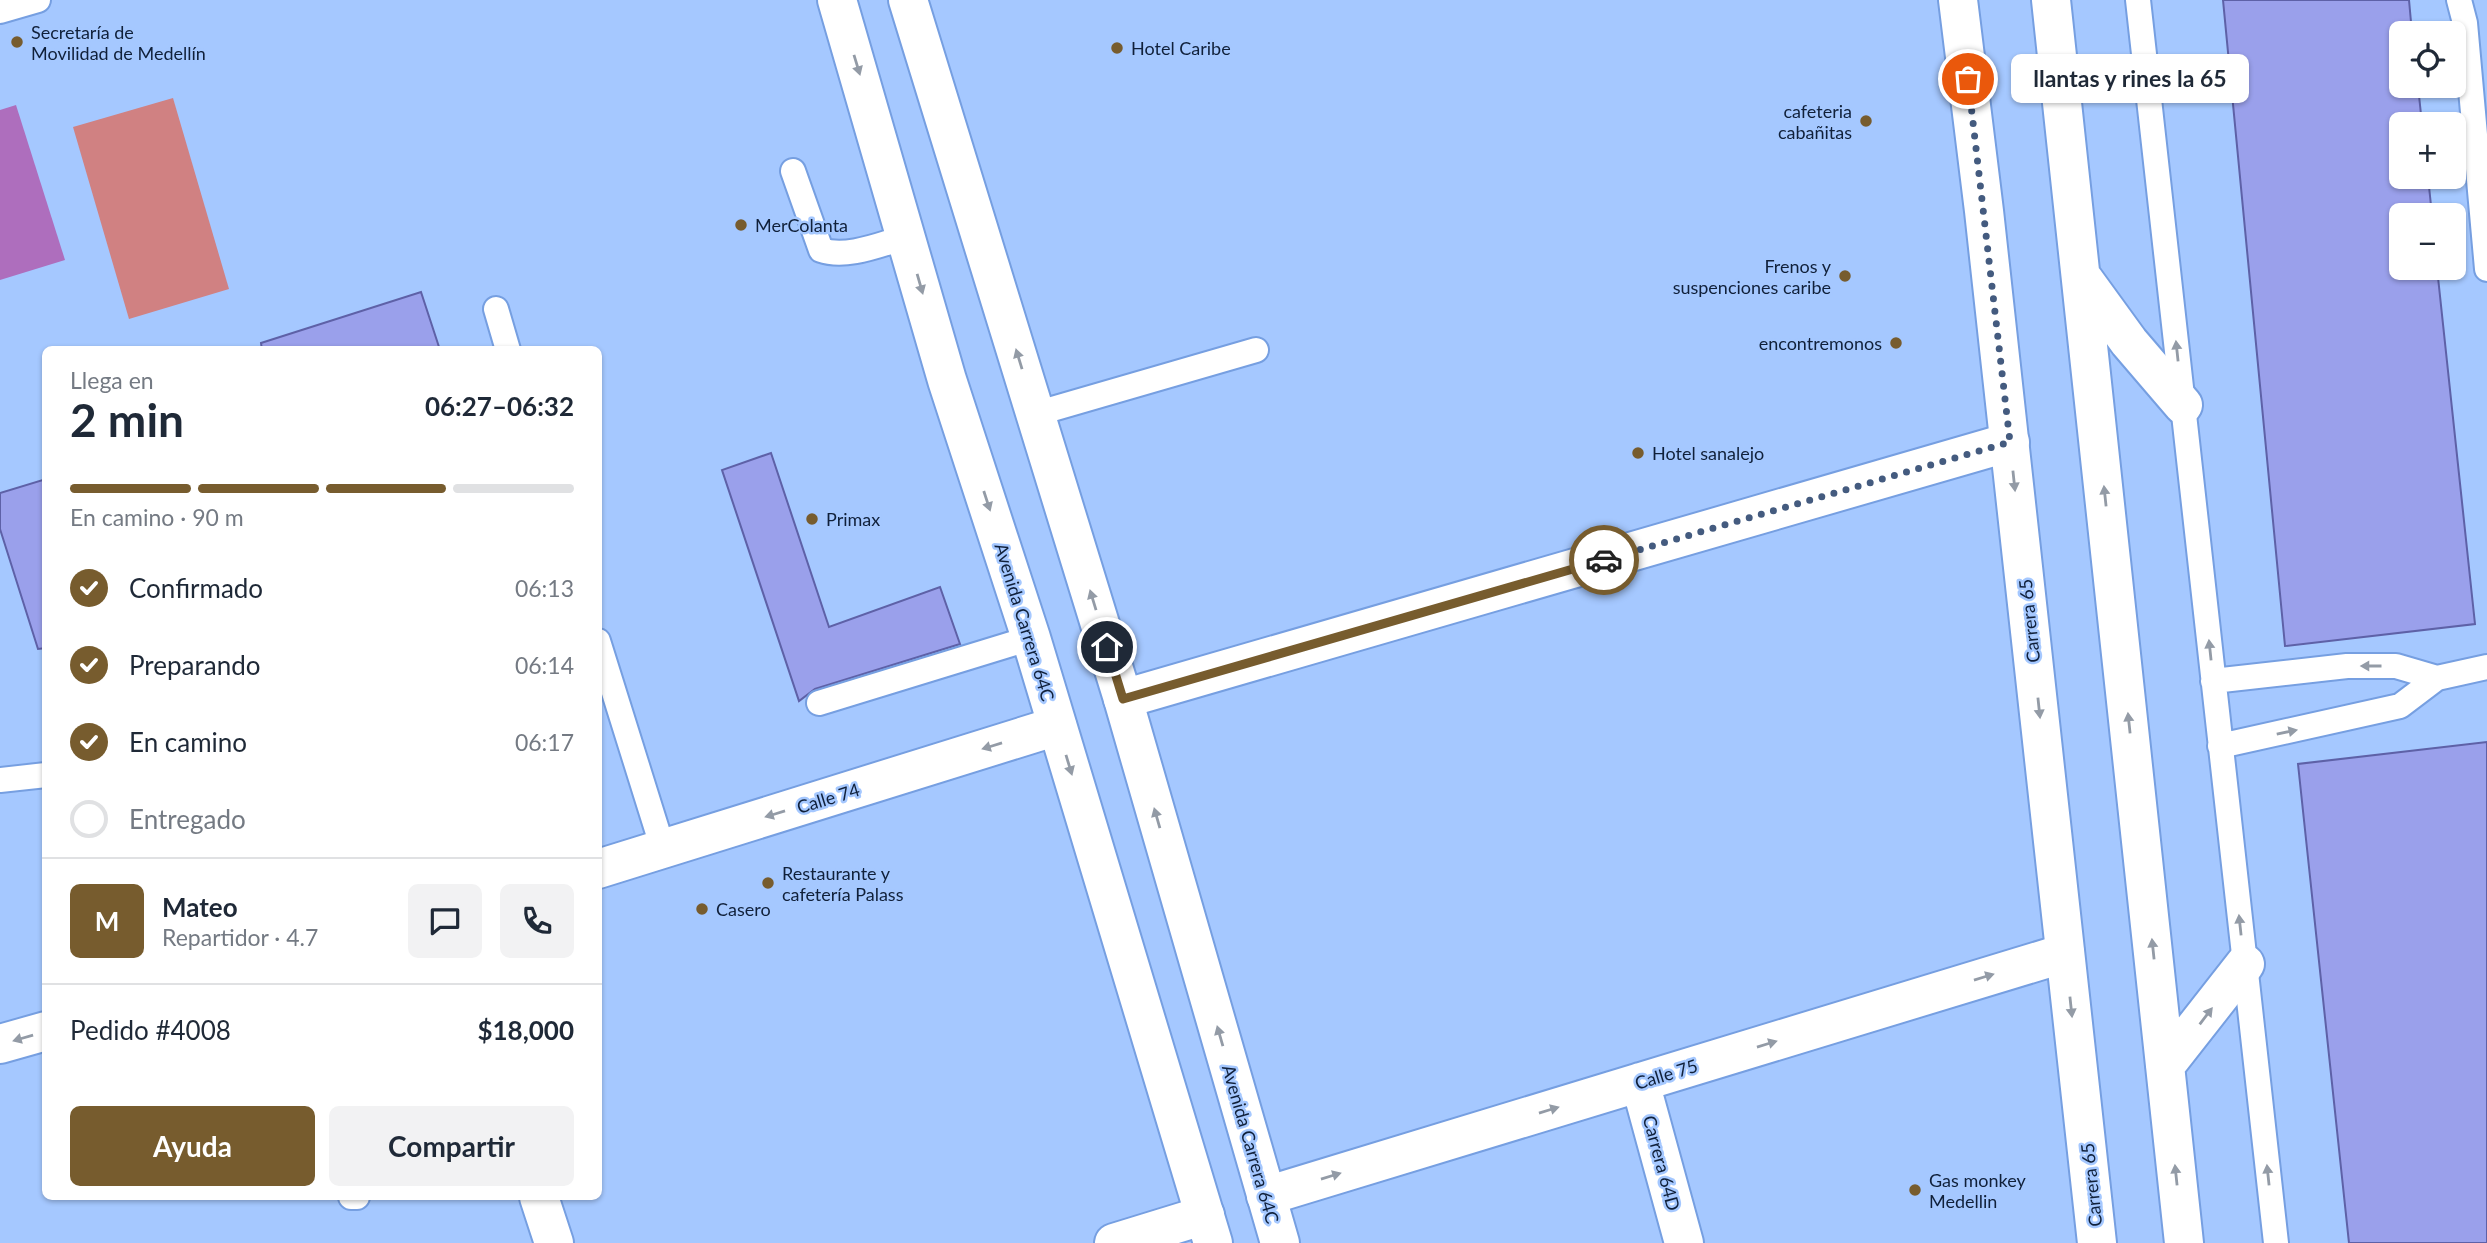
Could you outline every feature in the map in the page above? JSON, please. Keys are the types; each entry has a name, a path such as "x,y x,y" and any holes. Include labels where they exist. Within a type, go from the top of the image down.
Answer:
{"main road":[{"name":"Avenida Carrera 64C","path":"837,0 947,380 1031,638 1209,1229"},
{"name":"Carrera 65","path":"1958,0 2010,442 2097,1243"},
{"path":"2051,0 2083,278 2183,1243"},
{"name":"Avenida Carrera 64C","path":"916,2 1035,414 1123,699 1280,1243"},
{"path":"2083,278 2129,342 2183,405"},
{"path":"1123,699 2010,442"},
{"name":"Calle 74","path":"602,868 1057,726"},
{"name":"Calle 75","path":"1266,1196 2065,953"},
{"path":"2165,1066 2245,964"},
{"path":"0,1044 42,1032"},
{"name":"Carrera 64D","path":"1640,1082 1684,1243"},
{"path":"540,1200 554,1243"},
{"path":"1114,1243 1209,1229"}],"lane":[{"path":"0,11 38,0"},
{"path":"2138,0 2276,1243"},
{"path":"2459,0 2465,23 2487,270"},
{"path":"793,171 821,250 832,253 851,251 906,237"},
{"path":"496,309 507,346"},
{"path":"1035,414 1256,350"},
{"path":"819,703 1031,638"},
{"path":"602,654 663,849"},
{"path":"2213,681 2347,666 2396,666 2437,678"},
{"path":"2220,746 2400,706 2437,678 2487,667"},
{"path":"0,780 42,775"}],"shaded area":[{"path":"173,98 229,289 129,319 73,127"},
{"path":"16,105 65,260 0,280 0,110"}],"building":[{"path":"2223,0 2409,0 2411,21 2389,21 2389,98 2419,98 2421,112 2389,112 2389,189 2429,189 2431,203 2389,203 2389,280 2438,280 2475,624 2285,646"},
{"path":"421,292 439,346 261,346 261,343"},
{"path":"771,453 829,627 940,587 960,644 815,689 799,701 722,470"},
{"path":"42,480 42,648 38,649 0,529 0,493"},
{"path":"2487,742 2487,1243 2349,1243 2298,764"}],"way so far":[{"path":"1604,560 2010,442 1968,79"}],"place":[{"name":"Secretaría de Movilidad de Medellín","path":"17,42"},
{"name":"Hotel Caribe","path":"1117,48"},
{"name":"llantas y rines la 65","path":"1968,79"},
{"name":"cafeteria cabañitas","path":"1866,121"},
{"name":"MerColanta","path":"741,225"},
{"name":"Frenos y suspenciones caribe","path":"1845,276"},
{"name":"encontremonos","path":"1896,343"},
{"name":"Hotel sanalejo","path":"1638,453"},
{"name":"Primax","path":"812,519"},
{"name":"Restaurante y cafetería Palass","path":"768,883"},
{"name":"Casero","path":"702,909"},
{"name":"Gas monkey Medellin","path":"1915,1190"}],"route":[{"path":"1107,647 1123,699 1604,560"}]}
